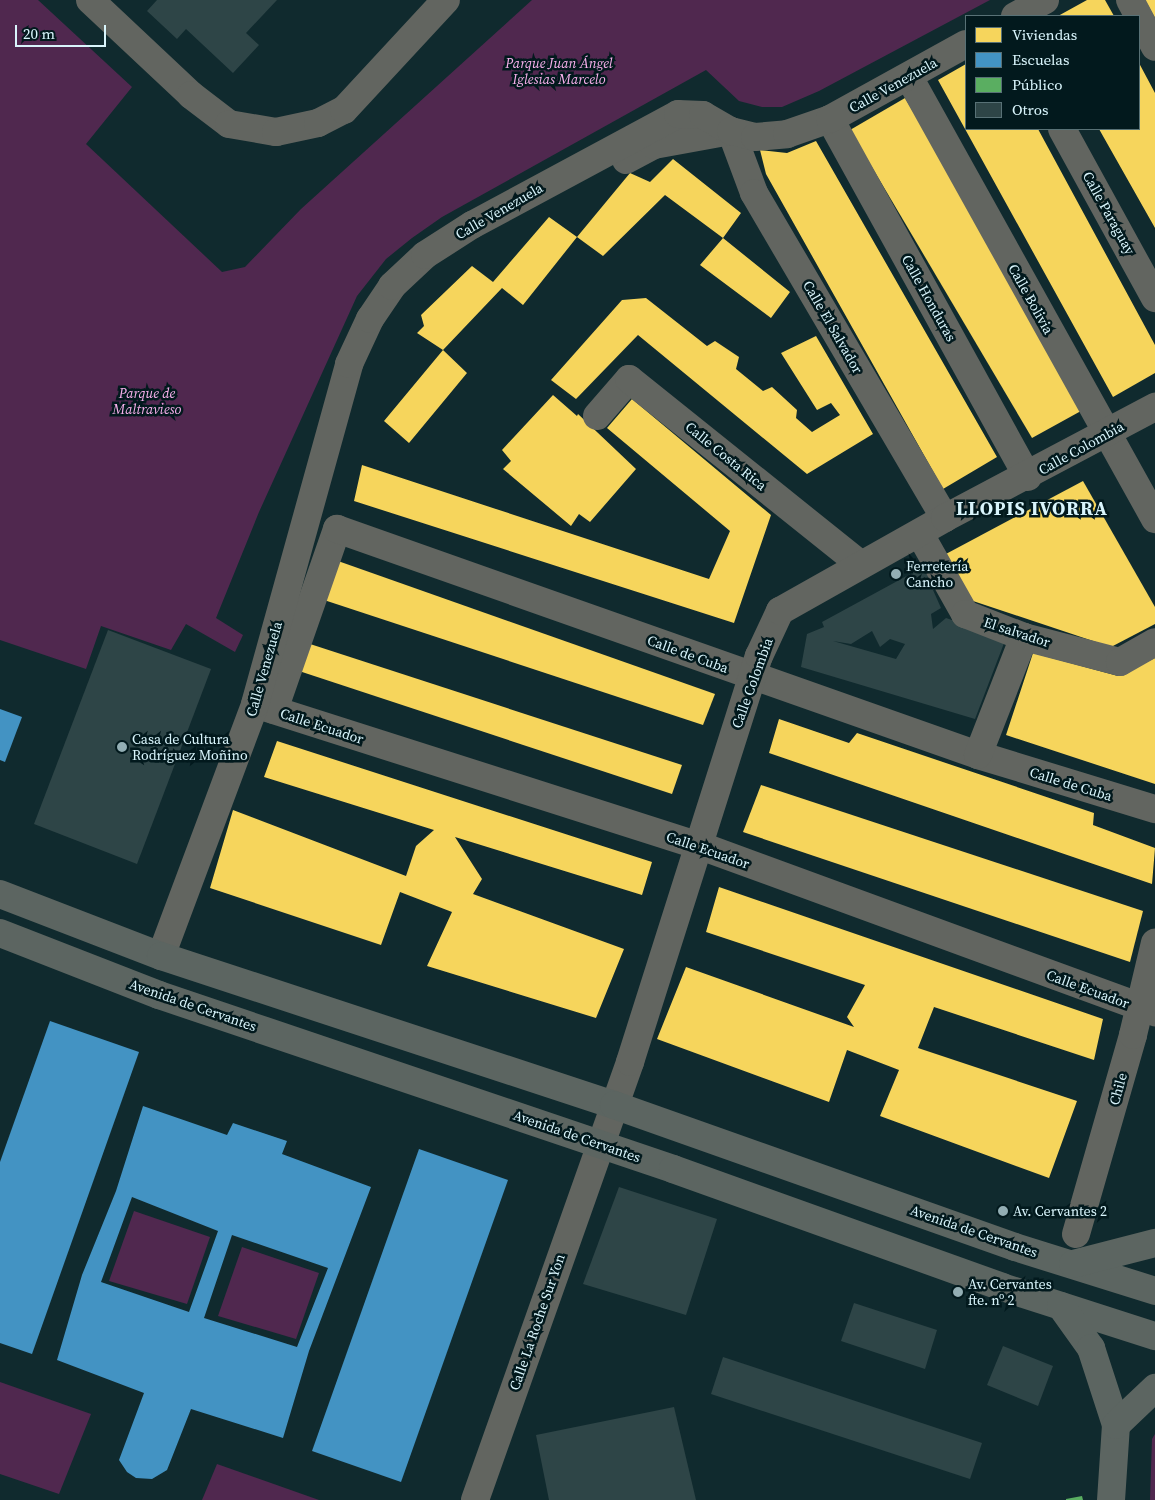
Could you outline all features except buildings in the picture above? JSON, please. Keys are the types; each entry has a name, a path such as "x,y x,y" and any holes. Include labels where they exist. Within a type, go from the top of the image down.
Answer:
{"main road":[{"name":"Avenida de Cervantes","path":"0,894 161,956 614,1105 1015,1247 1155,1291"},
{"name":"Avenida de Cervantes","path":"0,932 159,995 601,1144 1061,1306 1155,1336"},
{"path":"1073,1264 1155,1243"},
{"path":"1061,1306 1091,1348 1116,1425 1111,1500"},
{"path":"1116,1425 1155,1388"}],"street":[{"path":"90,0 191,94 229,124 276,132 318,123 344,110 446,0"},
{"path":"1017,15 1045,0"},
{"path":"1130,0 1138,15"},
{"path":"1140,19 1155,47"},
{"name":"Calle Venezuela","path":"161,956 265,707 340,404 368,350 398,306 424,280 459,254 654,144 731,131 755,137 787,134 830,119 965,45"},
{"name":"Calle Bolivia","path":"909,77 1155,520"},
{"name":"Calle Honduras","path":"830,119 1028,477"},
{"name":"Calle Paraguay","path":"1063,130 1155,298"},
{"name":"Calle El Salvador","path":"731,131 754,193 945,518"},
{"name":"Calle Costa Rica","path":"597,416 629,379 861,565"},
{"name":"Calle Colombia","path":"614,1105 630,1062 752,677 780,611 920,534 945,518 1028,477 1155,407"},
{"name":"Calle de Cuba","path":"265,707 337,529 752,677 978,755 1155,809"},
{"name":"El salvador","path":"920,534 965,614 1024,637 1120,662 1155,642"},
{"path":"978,755 1024,637"},
{"name":"Calle Ecuador","path":"265,707 698,845 1146,1010"},
{"name":"Chile","path":"1076,1234 1146,1010 1155,943"},
{"name":"Calle La Roche Sur Yon","path":"475,1500 614,1105"}],"green space":[{"name":"Parque de Maltravieso","path":"0,0 38,0 132,87 86,144 222,272 245,267 301,209 532,0 990,0 819,91 782,107 762,107 739,101 706,70 442,217 412,238 386,259 357,296 259,512 216,618 243,635 235,652 186,624 171,650 101,626 86,669 0,640"},
{"path":"134,1211 210,1237 187,1304 109,1281"},
{"path":"242,1247 319,1273 296,1339 218,1316"},
{"path":"0,1382 91,1414 59,1494 0,1474"},
{"path":"1155,1434 1155,1500 1150,1500 1152,1439"},
{"path":"217,1464 319,1500 202,1500"}],"place":[{"name":"Ferretería Cancho","path":"896,574"},
{"name":"Casa de Cultura Rodríguez Moñino","path":"122,747"},
{"name":"Av. Cervantes 2","path":"1003,1211"},
{"name":"Av. Cervantes fte. nº 2","path":"958,1292"}],"district":[{"name":"LLOPIS IVORRA","path":"1032,509"}],"park label":[{"name":"Parque Juan Ángel Iglesias Marcelo","path":"559,72"}]}
